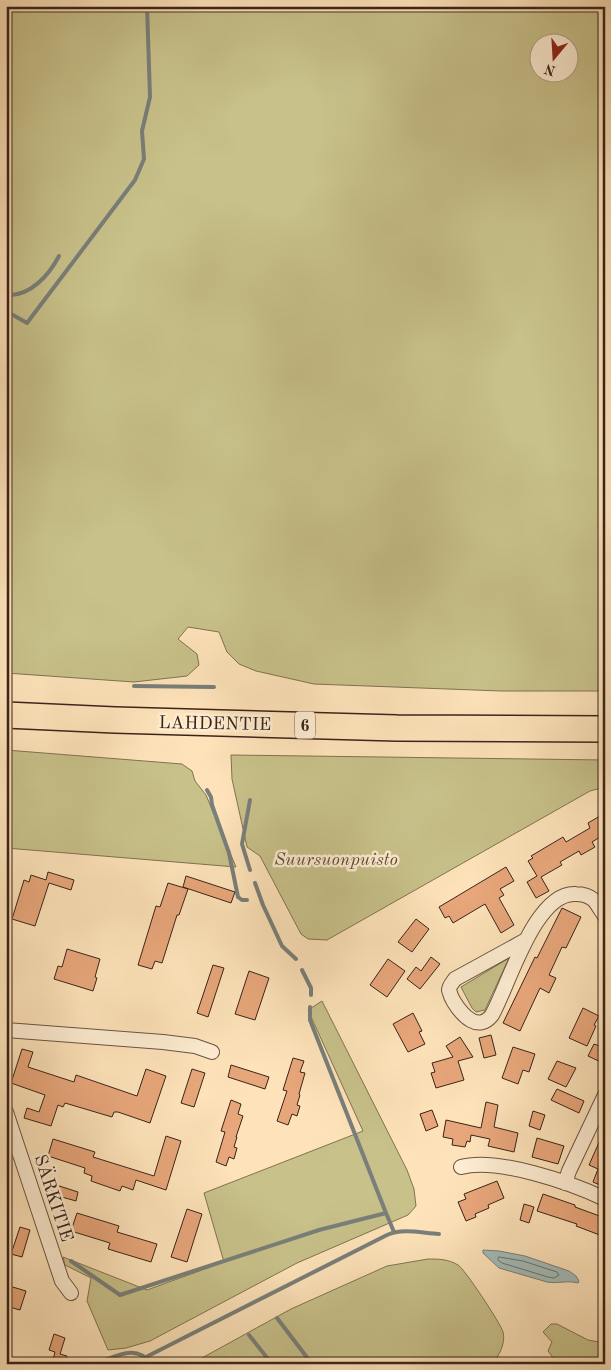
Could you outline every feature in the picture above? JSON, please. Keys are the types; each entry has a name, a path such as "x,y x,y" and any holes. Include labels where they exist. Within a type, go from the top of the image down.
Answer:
{"highway":[{"name":"LAHDENTIE","path":"6,715 397,728 605,729"}],"street":[{"path":"526,940 455,980 451,985 449,990 452,997 459,1010 468,1020 482,1021 489,1019 492,1015 526,940 546,909 554,901 565,895 589,896 595,901 605,916"},
{"path":"6,1030 163,1042 195,1046 212,1052"},
{"path":"564,1183 605,1095"},
{"name":"SÄRKITIE","path":"6,1112 62,1281 71,1293"},
{"path":"461,1167 476,1164 500,1166 564,1183 605,1199"}],"green space":[{"path":"6,6 605,6 605,691 501,691 314,684 256,671 239,664 227,652 219,632 188,627 178,639 197,654 199,665 187,676 134,682 6,673"},
{"path":"6,750 182,764 192,771 195,781 206,795 236,867 6,848"},
{"name":"Suursuonpuisto","path":"231,755 605,760 605,787 590,791 327,940 308,939 301,934 260,856 247,847 232,779"},
{"path":"509,958 485,1010 476,1012 461,987"},
{"path":"322,1001 407,1170 414,1189 416,1206 408,1215 297,1263 150,1341 126,1348 108,1350 87,1301 91,1278 65,1265 63,1257 147,1290 224,1262 204,1193 363,1131 308,1010"},
{"path":"428,1259 447,1260 462,1268 496,1319 503,1332 504,1341 492,1364 191,1364 291,1309 387,1266"},
{"path":"551,1324 557,1324 588,1340 605,1343 605,1364 558,1364 548,1351 552,1342 543,1332"}],"water":[{"path":"483,1250 525,1256 569,1271 579,1281 578,1283 547,1282 499,1268 483,1253"}],"building":[{"path":"605,813 605,834 592,842 595,847 581,855 579,851 560,862 562,865 541,877 549,891 536,898 527,882 537,876 528,861 533,858 531,856 563,837 566,842 590,828 588,823"},
{"path":"506,867 514,881 500,889 504,895 499,898 514,925 501,933 485,904 453,923 449,916 445,918 439,907"},
{"path":"48,872 74,880 71,890 49,883 35,926 12,919 24,880 29,882 31,875 46,880"},
{"path":"186,876 235,892 231,903 183,887"},
{"path":"168,883 188,889 179,915 177,915 162,963 155,961 152,969 138,965 156,906 160,907"},
{"path":"562,908 581,917 566,948 562,947 549,975 556,978 549,993 540,988 520,1031 503,1023 535,957 537,958"},
{"path":"416,919 429,929 412,952 398,942"},
{"path":"67,949 100,959 93,991 54,979 58,966 62,967"},
{"path":"431,957 440,964 420,989 407,979 416,967 421,971"},
{"path":"388,959 405,971 387,997 370,985"},
{"path":"213,965 224,968 208,1017 197,1013"},
{"path":"249,971 269,978 255,1020 235,1014"},
{"path":"583,1008 599,1016 587,1046 569,1038"},
{"path":"413,1013 422,1031 419,1032 425,1044 408,1052 393,1024"},
{"path":"491,1035 496,1055 484,1058 479,1038"},
{"path":"460,1037 473,1057 458,1061 464,1080 436,1088 431,1073 435,1072 432,1063 453,1057 446,1046"},
{"path":"594,1044 605,1048 605,1064 588,1056"},
{"path":"513,1047 535,1054 529,1072 523,1070 518,1084 502,1078"},
{"path":"22,1049 33,1052 28,1067 74,1082 76,1075 137,1096 146,1069 166,1076 150,1123 118,1112 114,1112 112,1117 65,1103 63,1107 58,1105 51,1126 24,1118 27,1108 39,1112 45,1095 11,1083"},
{"path":"293,1058 304,1061 300,1072 305,1073 299,1094 297,1105 300,1106 297,1116 292,1114 288,1125 277,1121 287,1091 283,1090"},
{"path":"557,1061 576,1068 566,1087 548,1079"},
{"path":"231,1065 269,1077 265,1089 228,1077"},
{"path":"192,1069 205,1073 194,1107 181,1103"},
{"path":"557,1089 584,1101 579,1113 551,1100"},
{"path":"231,1100 241,1104 238,1114 243,1116 236,1137 234,1147 237,1148 234,1159 229,1157 226,1166 216,1162 225,1132 221,1131"},
{"path":"486,1102 498,1105 494,1127 518,1133 514,1152 488,1146 490,1139 471,1135 470,1142 467,1141 465,1147 452,1145 453,1139 443,1137 446,1120 481,1128"},
{"path":"432,1110 438,1126 426,1131 420,1114"},
{"path":"533,1111 545,1115 540,1130 529,1126"},
{"path":"605,1129 605,1187 593,1182 598,1169 589,1165"},
{"path":"166,1136 181,1141 166,1190 136,1180 133,1190 122,1186 120,1191 91,1181 92,1176 84,1173 85,1168 48,1156 53,1139 95,1152 93,1157 154,1176"},
{"path":"537,1138 564,1146 558,1164 532,1157"},
{"path":"497,1181 504,1198 488,1205 489,1208 475,1214 476,1217 466,1221 458,1202 466,1199 464,1194"},
{"path":"47,1182 78,1192 76,1201 44,1192"},
{"path":"543,1194 605,1218 605,1237 576,1226 577,1224 537,1211"},
{"path":"524,1204 534,1207 529,1223 520,1220"},
{"path":"187,1209 202,1214 187,1262 171,1257"},
{"path":"77,1213 119,1226 117,1232 157,1244 151,1262 108,1249 110,1243 71,1231"},
{"path":"20,1227 30,1230 22,1257 11,1254"},
{"path":"6,1285 26,1291 20,1310 6,1306"},
{"path":"54,1334 65,1338 60,1354 67,1356 65,1364 52,1364 55,1352 49,1350"}],"waterway":[{"path":"6,311 27,323 135,180 144,159 142,131 150,97 147,6"},
{"path":"6,295 15,295 31,289 50,270 59,256"},
{"path":"134,686 214,687"},
{"path":"207,790 229,853 238,897 242,900 247,900"},
{"path":"250,800 242,844 250,870"},
{"path":"255,883 282,946 296,959"},
{"path":"302,970 311,988 311,995"},
{"path":"310,1007 310,1020 386,1213"},
{"path":"71,1261 120,1295 319,1230 386,1213 394,1232"},
{"path":"146,1357 387,1235 406,1231 439,1234"},
{"path":"277,1318 312,1364"},
{"path":"249,1335 272,1364"},
{"path":"94,1364 132,1353 145,1357 151,1364"}]}
